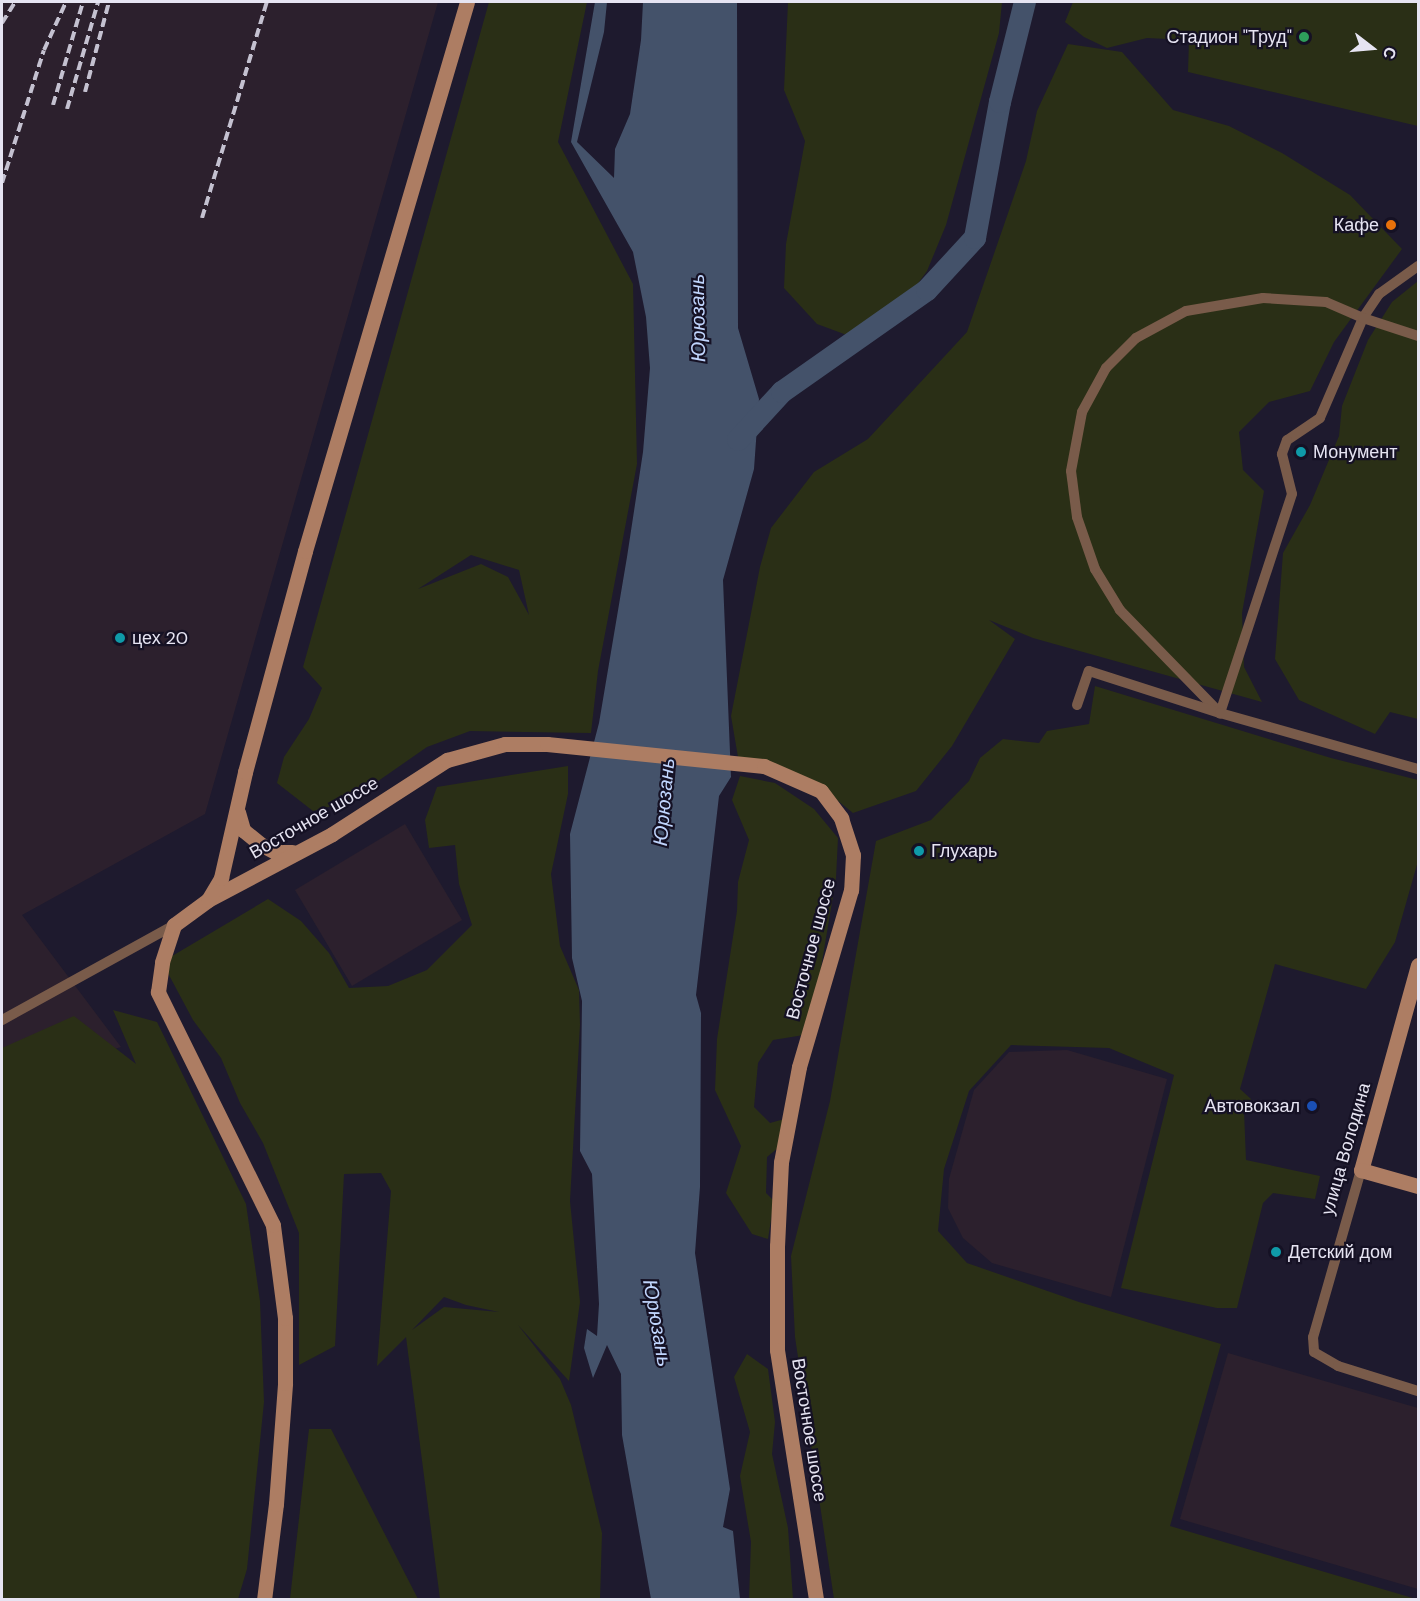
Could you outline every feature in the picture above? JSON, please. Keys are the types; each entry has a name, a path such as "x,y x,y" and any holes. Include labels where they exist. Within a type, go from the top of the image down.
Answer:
{"main road":[{"path":"208,900 221,878 238,812 245,772 305,551 467,2"},
{"name":"Восточное шоссе","path":"174,925 208,900 365,814 447,760 505,744 548,744 764,766 821,791 841,818 853,855 851,890 799,1067 781,1162 777,1236 777,1350 816,1599"},
{"path":"238,812 243,830 260,844 275,852 292,852"},
{"path":"174,925 162,962 158,992 273,1225 285,1318 285,1383 264,1599"},
{"name":"улица Володина","path":"1360,1170 1419,965"},
{"path":"1360,1170 1419,1186"}],"street":[{"path":"1220,713 1292,494 1282,454 1287,440 1320,418 1363,318 1379,294 1419,266"},
{"path":"1220,713 1120,610 1095,569 1077,517 1071,471 1082,412 1106,368 1136,338 1186,311 1263,298 1326,302 1363,318 1419,336"},
{"path":"1077,705 1089,671 1220,713 1419,769"},
{"path":"2,1020 174,925"},
{"name":"улица Володина","path":"1360,1170 1313,1337 1314,1353 1338,1366 1419,1391"}],"shaded area":[{"path":"2,2 438,2 205,814 22,915 121,1047 2,1084"},
{"path":"405,824 462,920 352,986 295,890"},
{"path":"1067,1050 1167,1079 1111,1297 992,1263 963,1238 948,1208 949,1179 974,1090 1009,1052"},
{"path":"1228,1353 1418,1408 1418,1589 1180,1519"}],"green space":[{"path":"489,2 587,2 558,142 633,284 637,464 598,671 591,733 470,731 427,747 348,802 313,811 277,783 284,757 309,719 322,688 303,667","holes":["471,555 519,570 529,615 508,577 481,564 418,589"]},
{"path":"788,2 1002,2 999,33 946,225 927,271 895,315 863,341 817,324 784,288 786,244 805,141 784,90"},
{"name":"Стадион \"Труд\"","path":"1073,2 1418,2 1418,126 1188,72 1189,40 1147,38 1107,48 1084,37 1065,22"},
{"path":"1068,44 1122,52 1173,110 1229,126 1282,153 1350,195 1402,249 1334,342 1310,391 1269,402 1239,432 1243,470 1264,491 1242,613 1244,667 1262,702 1033,638 989,620 1015,639 952,746 916,791 853,813 811,779 738,757 731,716 760,567 771,528 814,472 868,439 967,332 1026,161 1037,111"},
{"path":"1418,281 1418,719 1390,712 1375,734 1299,700 1275,659 1283,553 1310,505 1339,436 1342,406 1368,340 1392,302"},
{"path":"1095,686 1331,758 1418,780 1418,861 1395,942 1366,989 1275,964 1240,1089 1251,1099 1244,1111 1246,1160 1320,1176 1315,1199 1273,1193 1263,1203 1237,1308 1217,1308 1121,1288 1174,1075 1109,1048 1011,1045 969,1091 944,1169 938,1231 967,1263 1079,1302 1221,1344 1170,1526 1416,1599 834,1599 795,1337 791,1256 830,1101 876,841 931,820 969,781 980,758 1003,739 1039,743 1047,731 1089,724"},
{"path":"568,766 568,794 551,874 560,946 579,990 580,1025 570,1201 580,1302 569,1381 518,1325 560,1379 571,1405 602,1533 600,1599 440,1599 406,1337 377,1366 391,1191 381,1173 344,1174 335,1346 299,1365 299,1233 263,1143 240,1103 221,1058 193,1020 162,962 268,899 301,921 329,953 349,988 388,986 427,970 472,925 459,884 455,845 429,848 425,820 437,787","holes":["444,1297 466,1305 499,1312 444,1307 412,1330"]},
{"path":"740,776 775,783 814,809 838,838 836,878 810,1034 773,1040 758,1063 754,1107 770,1123 788,1118 785,1142 767,1157 766,1193 774,1201 768,1239 752,1234 726,1193 741,1146 715,1090 717,1039 737,911 738,882 749,840 732,800"},
{"path":"113,1010 157,1022 246,1204 260,1301 264,1402 247,1569 238,1599 2,1599 2,1048 74,1016 136,1064"},
{"path":"747,1354 768,1369 775,1422 772,1454 788,1528 793,1599 749,1599 751,1542 740,1476 750,1432 734,1377"},
{"path":"309,1429 331,1429 418,1599 290,1599"}],"water":[{"name":"Юрюзань","path":"595,2 607,2 604,32 577,142 614,178 615,149 630,114 641,40 643,2 737,2 738,328 759,399 754,469 723,580 731,777 719,796 696,995 701,1013 700,1187 695,1253 730,1489 723,1527 733,1531 740,1599 651,1599 622,1435 621,1374 607,1345 593,1378 584,1348 587,1329 597,1336 599,1304 592,1174 580,1151 582,1001 572,958 570,834 599,723 643,452 650,368 646,317 633,252 571,142"}],"waterway":[{"path":"738,440 782,392 927,290 975,238 1000,102 1025,2"}],"railway":[{"path":"2,23 15,2"},
{"path":"2,183 44,50 66,2"},
{"path":"53,105 83,2"},
{"path":"67,109 98,2"},
{"path":"85,92 109,2"},
{"path":"202,218 267,2"}],"place":[{"name":"Стадион \"Труд\"","path":"1304,37"},
{"name":"Кафе","path":"1391,225"},
{"name":"Монумент","path":"1301,452"},
{"name":"цех 20","path":"120,638"},
{"name":"Глухарь","path":"919,851"},
{"name":"Автовокзал","path":"1312,1106"},
{"name":"Детский дом","path":"1276,1252"}]}
